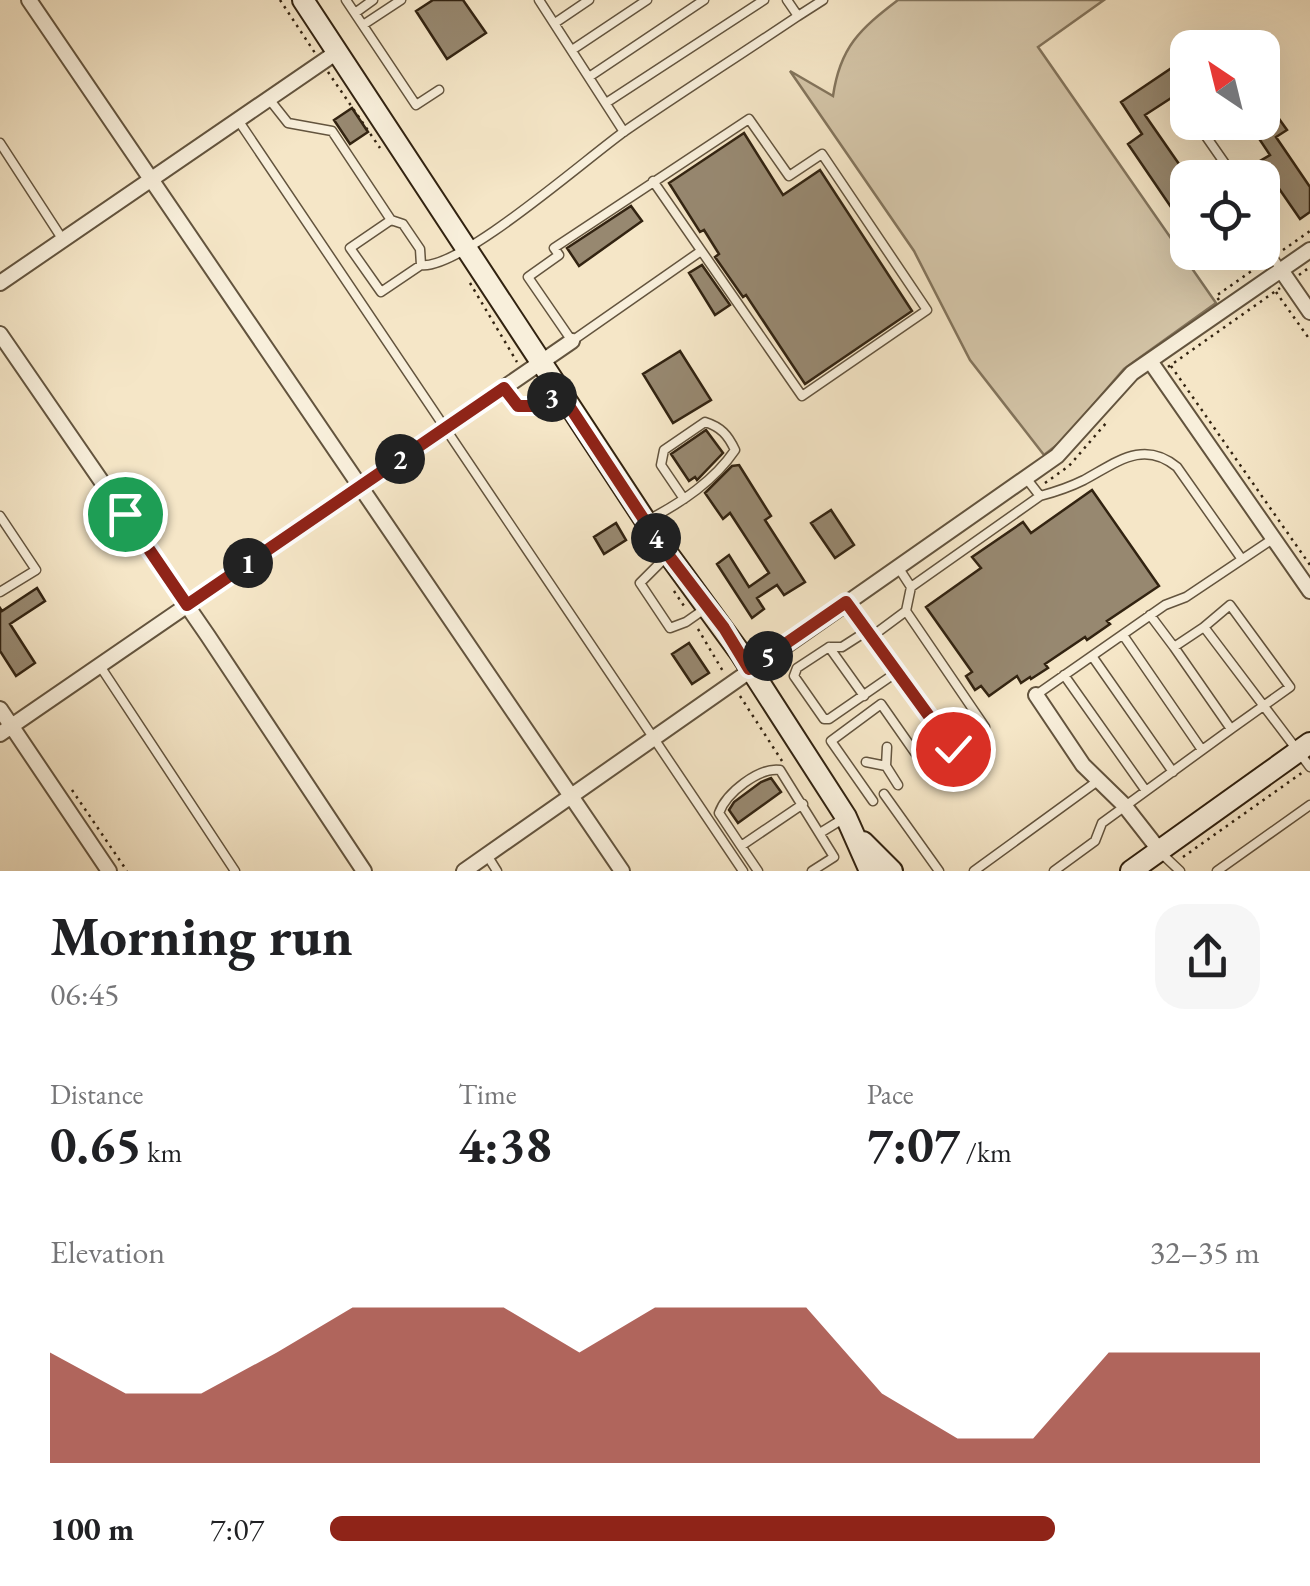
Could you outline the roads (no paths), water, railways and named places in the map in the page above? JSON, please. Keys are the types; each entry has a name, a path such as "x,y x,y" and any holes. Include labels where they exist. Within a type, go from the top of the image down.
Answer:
{"main road":[{"path":"303,0 646,522 724,628 846,818 870,871"},
{"path":"1131,871 1169,863 1307,757"},
{"path":"858,838 892,871"}],"street":[{"path":"30,0 622,871"},
{"path":"0,283 337,52"},
{"path":"1280,261 1310,250"},
{"path":"1280,269 1310,312"},
{"path":"464,871 1057,456 1126,378 1226,307 1267,270"},
{"path":"0,334 364,871"},
{"path":"6,730 572,341"},
{"path":"1150,361 1310,591"},
{"path":"1036,695 1084,765 1124,805 1169,863"},
{"path":"0,710 6,730 109,871"}],"lane":[{"path":"346,0 416,106 439,90"},
{"path":"355,13 373,0"},
{"path":"363,25 401,0"},
{"path":"540,0 624,132"},
{"path":"554,23 589,0"},
{"path":"572,50 647,0"},
{"path":"589,77 704,0"},
{"path":"606,103 764,0"},
{"path":"788,0 798,16"},
{"path":"392,220 369,242 350,248 381,292 422,265 434,267 466,248 565,180 624,132 823,0"},
{"path":"269,99 288,123 332,130 392,220 403,224 420,249 422,265"},
{"path":"652,181 701,251 802,396 927,310 822,154 788,176 749,119 652,181 554,248 559,255 528,277 572,341 701,251"},
{"path":"238,120 743,871"},
{"path":"0,143 63,240"},
{"path":"404,260 412,271"},
{"path":"389,271 396,282"},
{"path":"504,388 518,406 537,406 560,392"},
{"path":"646,522 684,499 724,466 735,450 728,435 714,425 704,422 664,450 661,465 684,499"},
{"path":"986,727 906,611 911,586 1040,496 1085,480 1131,454 1148,453 1168,459 1242,558"},
{"path":"1026,478 1040,496"},
{"path":"0,516 36,570 0,592"},
{"path":"1036,695 1165,605 1186,597 1274,538"},
{"path":"668,554 640,583 670,628 706,608"},
{"path":"898,567 911,586"},
{"path":"846,602 953,749"},
{"path":"1054,871 1095,840 1102,822 1290,687 1230,605 1174,647"},
{"path":"897,672 830,719 824,719 794,676 794,672 829,648 842,648 906,611"},
{"path":"1150,616 1231,729"},
{"path":"1204,626 1307,757"},
{"path":"1123,635 1202,750"},
{"path":"829,648 864,696"},
{"path":"1092,656 1173,772"},
{"path":"100,665 235,871"},
{"path":"1064,675 1146,792"},
{"path":"873,801 830,741 881,704 926,767"},
{"path":"867,714 874,725"},
{"path":"844,731 850,740"},
{"path":"887,747 886,766 898,785"},
{"path":"866,762 886,766"},
{"path":"758,871 719,813 724,799 769,769 780,770 834,857 812,871"},
{"path":"974,871 1099,780"},
{"path":"884,794 939,871"},
{"path":"741,846 803,804"},
{"path":"1217,871 1310,805"},
{"path":"820,833 846,818"},
{"path":"487,855 497,871"}]}
